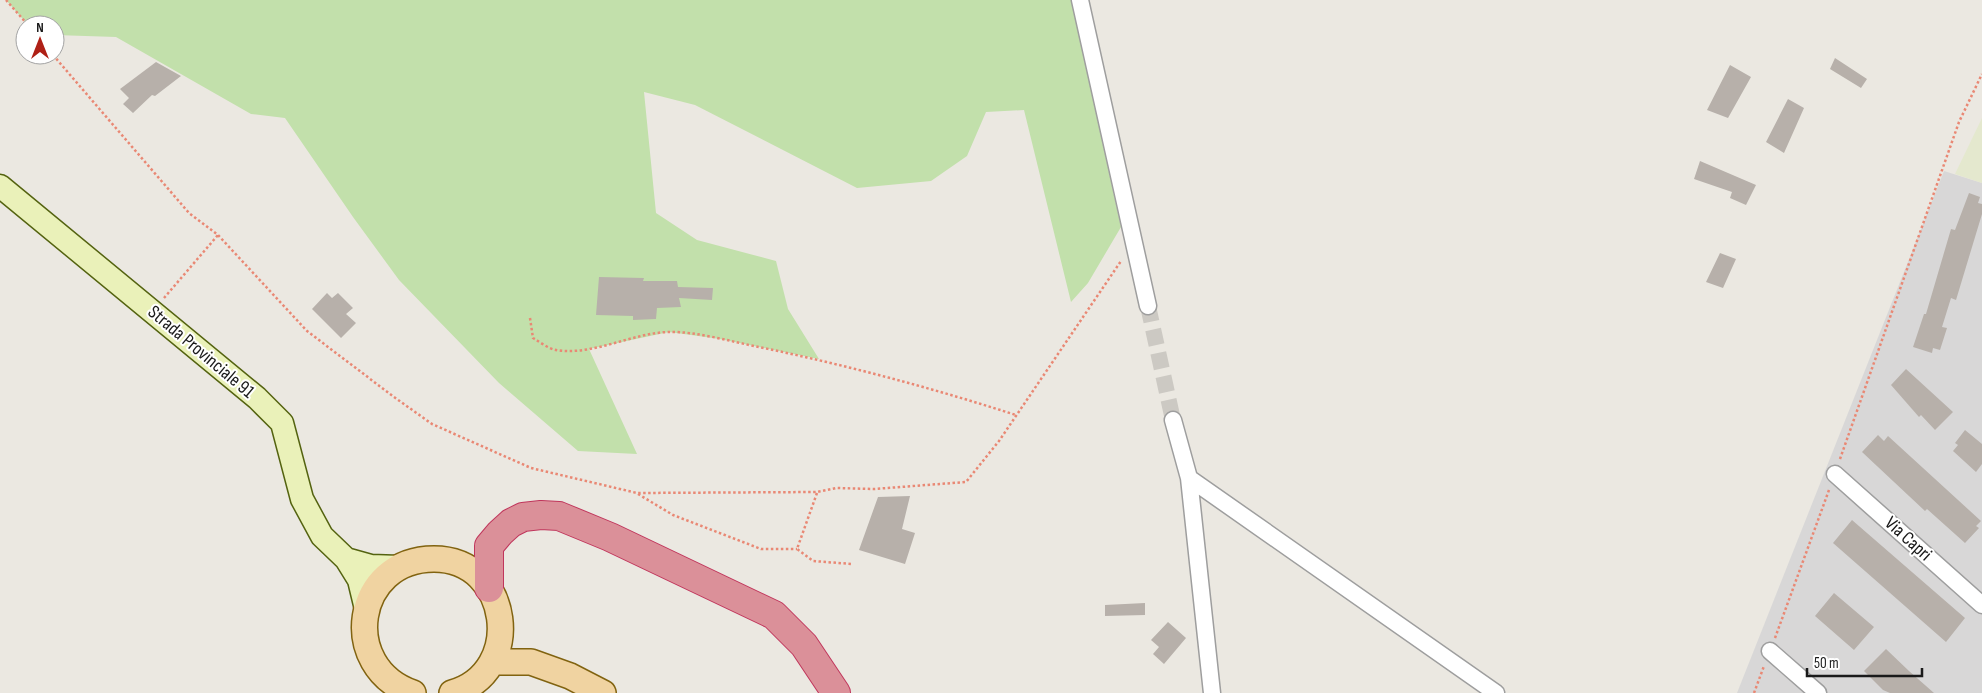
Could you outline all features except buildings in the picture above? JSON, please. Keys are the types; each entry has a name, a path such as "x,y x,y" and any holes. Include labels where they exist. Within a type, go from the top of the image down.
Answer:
{"highway":[{"path":"489,588 489,546 500,532 510,523 523,517 559,516 610,537 774,615 804,645 836,693"}],"main road":[{"path":"413,693 382,684 369,655 363,633 366,609 379,585 400,567 418,560 436,559 454,562 474,572 489,588 499,608 502,630 499,646 492,662 480,678 462,690 452,693"},
{"path":"502,630 531,662"},
{"path":"492,662 531,662 570,676 603,693"}],"street":[{"path":"1080,0 1148,306"},
{"name":"Strada Provinciale 91","path":"0,186 257,398 282,423 302,498 322,536 346,560 360,580 366,609"},
{"path":"1173,420 1189,478 1212,693"},
{"name":"Via Capri","path":"1835,474 1982,604"},
{"path":"1189,478 1496,693"},
{"path":"346,560 371,566 400,567"},
{"path":"1770,651 1818,693"}],"path":[{"path":"6,0 19,15"},
{"path":"63,65 189,212 218,235 307,331 432,424 531,468 637,493 817,492 836,488 874,489 966,482 982,465 1094,304 1133,244"},
{"path":"1754,693 1835,474 1959,122 1982,74"},
{"path":"153,312 218,235"},
{"path":"530,318 533,338 555,350 588,349 669,332 720,339 819,359 955,395 1016,415"},
{"path":"797,549 817,492"},
{"path":"637,493 673,515 761,549 797,549 813,561 852,564"}],"shaded area":[{"path":"1944,171 1982,183 1982,693 1737,693"}],"green space":[{"path":"6,0 1071,0 1121,227 1088,283 1071,302 1024,110 986,112 967,156 931,181 857,188 695,105 644,92 656,213 697,240 776,261 788,309 819,359 720,339 669,332 589,349 637,454 578,451 499,383 399,280 285,118 251,114 116,37 65,35 65,15 19,15"},
{"path":"1982,118 1982,183 1955,174"}],"tunnel":[{"path":"1148,306 1173,420"}]}
